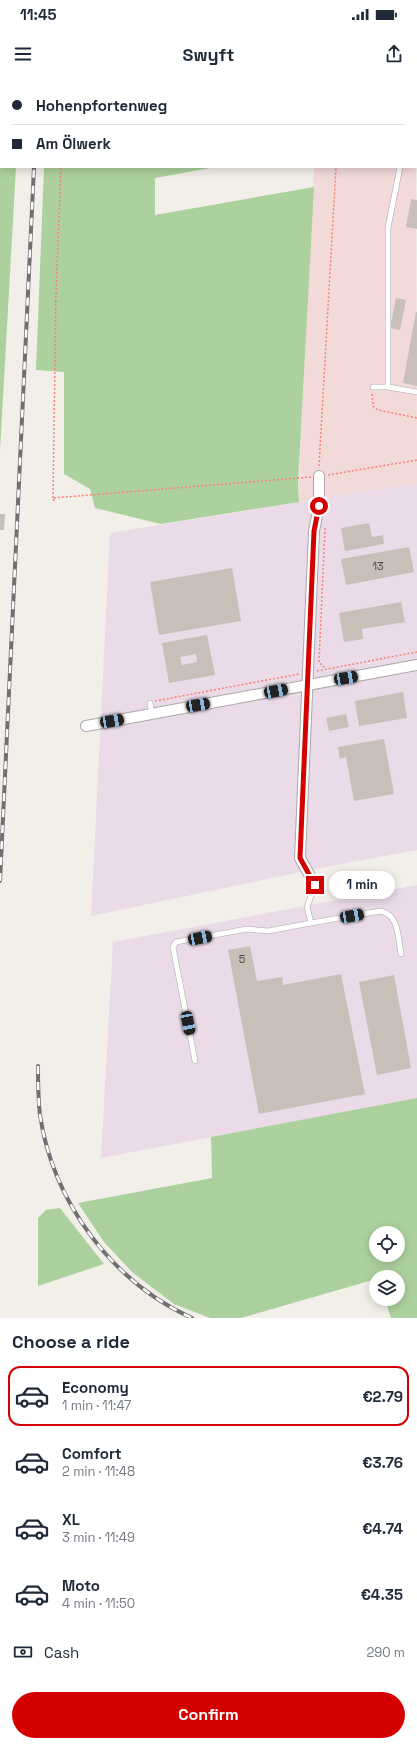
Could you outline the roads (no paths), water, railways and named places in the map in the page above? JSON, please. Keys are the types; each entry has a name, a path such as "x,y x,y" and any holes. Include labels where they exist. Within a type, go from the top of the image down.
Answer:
{"street":[{"path":"315,885 300,858 314,531 319,506 319,476"},
{"path":"86,726 417,665"}],"lane":[{"path":"388,387 388,228 400,168"},
{"path":"373,387 388,387 417,392"},
{"path":"150,702 152,714"},
{"path":"311,923 307,907 315,885"},
{"path":"196,1061 172,947 176,942 247,929 268,931 380,911 388,912 394,918 401,954"}],"railway":[{"path":"0,881 34,168"},
{"path":"38,1066 38,1096 40,1115 47,1147 58,1178 73,1208 91,1236 112,1261 136,1283 163,1303 192,1318"}]}
